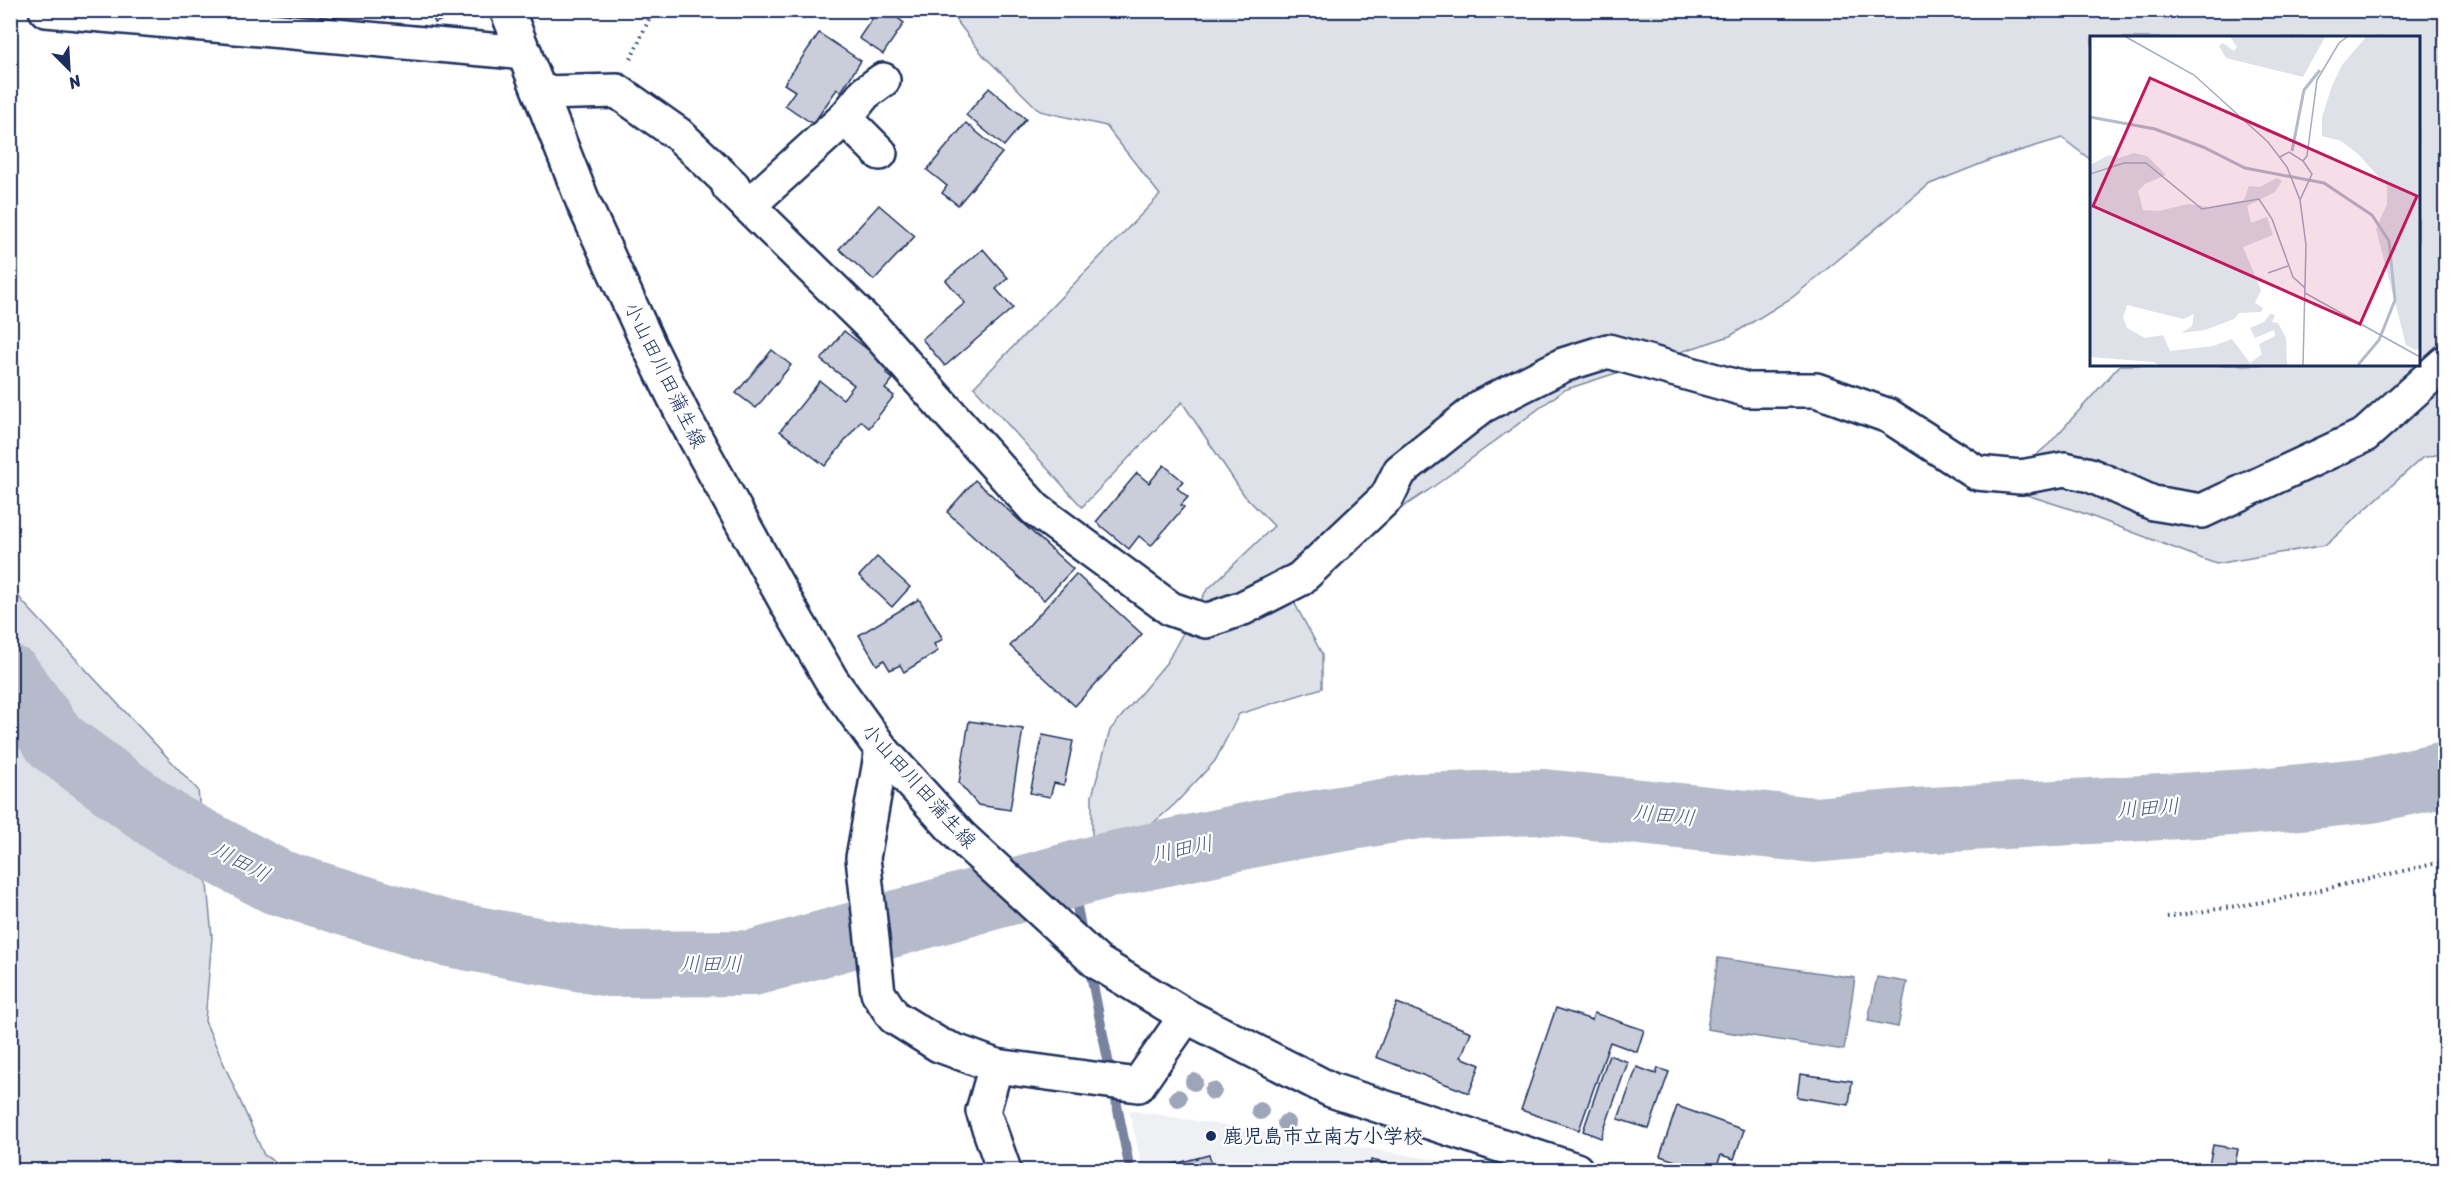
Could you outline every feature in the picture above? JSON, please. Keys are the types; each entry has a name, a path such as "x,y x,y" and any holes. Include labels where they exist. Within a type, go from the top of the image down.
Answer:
{"street":[{"path":"46,10 525,53"},
{"name":"小山田川田蒲生線","path":"507,10 542,93 584,204 686,421 826,670 882,750 961,837 1097,962 1186,1017 1331,1090 1576,1170"},
{"path":"748,206 845,118 865,93 883,80"},
{"path":"542,93 617,91 678,134 733,186 729,187 874,329 1035,509 1171,609 1206,621 1243,608 1300,579 1387,497 1400,471 1482,406 1563,365 1608,351 1748,390 1816,390 1889,416 1977,472 2021,477 2065,469 2090,475 2153,503 2202,511 2365,435 2445,362"},
{"path":"845,118 880,153"},
{"path":"882,750 863,858 878,993 894,1017 939,1045 996,1066 1138,1084 1186,1017"},
{"path":"996,1066 983,1111 1004,1170"}],"path":[{"path":"617,91 653,10"},
{"path":"2167,917 2282,899 2445,861"}],"shaded area":[{"path":"949,11 2445,11 2445,453 2422,458 2326,545 2216,564 2080,512 1999,486 2049,444 2119,366 2420,366 2420,36 2090,36 2090,159 2062,138 1993,159 1930,184 1793,297 1730,336 1564,390 1429,490 1316,564 1295,604 1322,654 1322,688 1239,714 1215,761 1175,804 1133,841 1092,838 1092,796 1110,730 1167,662 1206,591 1274,526 1244,495 1182,402 1082,507 974,387 1160,195 1106,126 1040,111 983,55"},
{"path":"10,584 22,601 198,790 212,937 205,1021 264,1155 287,1170 11,1170"},
{"name":"鹿児島市立南方小学校","path":"1129,1110 1445,1161 1474,1170 1143,1170"}],"water":[{"path":"1718,958 1855,978 1844,1050 1707,1029"},
{"path":"1877,977 1907,982 1898,1027 1868,1021"}],"building":[{"path":"430,10 457,10 458,13 435,23"},
{"path":"878,10 887,10 904,23 883,54 859,38"},
{"path":"819,33 861,61 841,92 837,89 813,124 785,105 795,91 784,84"},
{"path":"989,88 1026,119 1004,146 966,115"},
{"path":"966,123 1002,153 958,205 942,193 947,186 927,170"},
{"path":"879,205 915,236 874,280 839,249"},
{"path":"983,249 1008,278 996,289 1013,308 945,366 922,339 965,303 946,280"},
{"path":"844,331 890,367 886,373 893,379 885,389 894,396 869,428 861,421 825,466 780,431 820,381 843,399 854,385 821,360"},
{"path":"772,350 791,365 756,408 736,393"},
{"path":"1164,465 1183,481 1177,488 1188,497 1181,505 1184,507 1151,546 1139,536 1129,549 1096,522 1137,473 1149,483"},
{"path":"975,480 1073,569 1044,600 947,512"},
{"path":"877,557 910,587 892,607 859,576"},
{"path":"1076,574 1142,634 1075,706 1010,646"},
{"path":"919,599 943,639 934,644 938,651 904,672 900,665 890,670 884,660 877,665 859,635"},
{"path":"969,721 1023,729 1010,810 978,805 959,783"},
{"path":"1043,735 1073,741 1064,785 1054,783 1050,797 1030,793"},
{"path":"1397,1003 1471,1032 1461,1057 1480,1065 1469,1093 1376,1057"},
{"path":"1556,1008 1592,1020 1594,1013 1644,1030 1637,1052 1610,1042 1579,1130 1521,1110"},
{"path":"1609,1055 1628,1062 1601,1138 1583,1131"},
{"path":"1637,1067 1656,1074 1658,1068 1669,1072 1649,1129 1618,1119"},
{"path":"1800,1074 1852,1081 1849,1105 1797,1097"},
{"path":"1677,1106 1744,1130 1734,1159 1721,1155 1715,1170 1703,1170 1660,1156"},
{"path":"2213,1145 2238,1149 2234,1170 2208,1170"},
{"path":"1209,1155 1214,1170 1163,1170 1162,1167"},
{"path":"2110,1159 2167,1169 2167,1170 2108,1170"},
{"path":"1371,1160 1410,1168 1410,1170 1369,1170"}],"waterway":[{"name":"川田川","path":"10,678 56,742 168,824 277,882 444,933 610,964 753,963 1104,866 1274,830 1418,806 1544,802 1814,830 1915,821 2249,802 2371,790 2446,774"},
{"path":"1071,875 1083,938"},
{"path":"1089,965 1130,1170"}],"place":[{"name":"鹿児島市立南方小学校","path":"1211,1136"}]}
